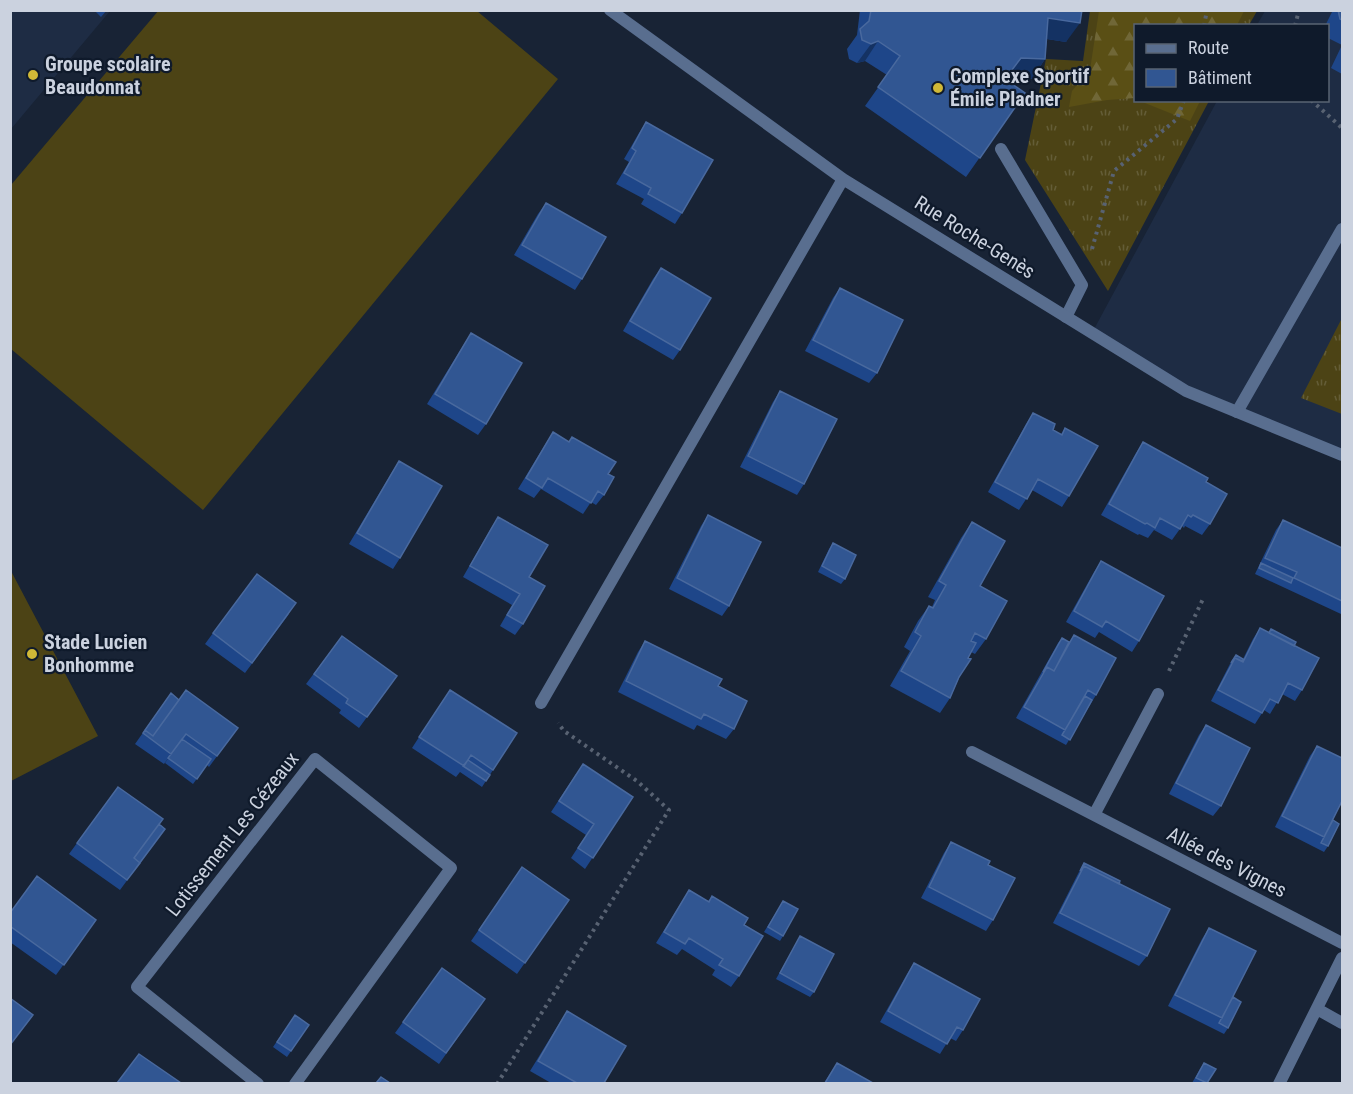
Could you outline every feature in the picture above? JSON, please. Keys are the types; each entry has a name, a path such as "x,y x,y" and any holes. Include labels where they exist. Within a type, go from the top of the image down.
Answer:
{"street":[{"name":"Rue Roche-Genès","path":"610,10 843,179 1186,391 1342,455"},
{"path":"1001,150 1082,285 1066,317"},
{"path":"542,703 843,179"},
{"path":"1237,412 1342,229"},
{"path":"1095,815 1158,694"},
{"name":"Allée des Vignes","path":"972,752 1342,943"},
{"name":"Lotissement Les Cézeaux","path":"258,1083 137,987 315,759 451,868 294,1083"},
{"path":"1279,1083 1342,957"},
{"path":"1317,1010 1342,1023"}],"path":[{"path":"1082,285 1114,171 1177,119 1183,102"},
{"path":"1313,102 1342,128"},
{"path":"1158,694 1203,599"},
{"path":"497,1083 669,810 637,781 564,731 542,703"}],"shaded area":[{"name":"Groupe scolaire Beaudonnat","path":"11,11 110,11 11,129"},
{"path":"1265,11 1342,11 1342,455 1237,412 1092,333 1216,102 1329,102 1329,24 1258,24"}],"green space":[{"path":"159,10 477,11 558,79 203,510 11,349 11,185"},
{"path":"1099,10 1244,11 1238,24 1134,24 1134,98 1069,107 1072,91 1090,70"},
{"path":"1090,11 1257,11 1250,24 1134,24 1134,102 1208,102 1108,291 1025,160 1046,59 1083,61"},
{"path":"1142,102 1200,102 1190,121"},
{"path":"1342,318 1342,414 1301,398"},
{"name":"Stade Lucien Bonhomme","path":"11,571 98,736 10,781"}],"building":[{"name":"Complexe Sportif Émile Pladner","path":"871,10 1082,10 1080,23 1048,18 1045,59 1021,58 1005,79 1025,93 980,158 878,87 900,56 878,41 871,44 862,40 860,29 869,21"},
{"path":"1338,10 1342,10 1342,20 1340,19"},
{"path":"646,122 713,160 682,213 648,194 651,188 624,173 636,151 632,148"},
{"path":"546,203 606,237 582,279 522,245"},
{"path":"661,268 711,298 680,350 630,321"},
{"path":"840,288 903,320 877,373 813,340"},
{"path":"471,333 522,363 486,424 435,394"},
{"path":"780,391 837,419 804,484 748,456"},
{"path":"1033,413 1055,424 1053,430 1062,435 1065,428 1098,446 1069,496 1038,479 1027,499 995,482"},
{"path":"553,432 569,442 572,437 616,462 608,474 614,477 604,495 598,491 591,503 548,478 542,488 526,478"},
{"path":"1143,442 1208,478 1206,482 1227,494 1210,524 1193,515 1191,517 1188,515 1180,529 1160,518 1155,528 1109,504"},
{"path":"399,461 442,486 400,558 357,533"},
{"path":"708,515 761,542 729,606 677,578"},
{"path":"498,517 548,545 529,577 545,586 523,624 507,615 520,594 470,566"},
{"path":"1283,520 1342,548 1342,601 1294,578 1297,572 1265,558"},
{"path":"972,522 1005,541 980,586 1007,601 986,639 975,633 971,641 976,643 968,658 971,659 959,677 950,698 901,671 921,636 915,632 929,606 933,608 946,585 939,581"},
{"path":"833,543 856,555 845,579 822,566"},
{"path":"1101,561 1164,596 1139,641 1106,621 1102,627 1074,611"},
{"path":"1261,563 1293,578 1291,583 1259,568"},
{"path":"257,574 296,603 252,663 213,633"},
{"path":"1260,628 1319,658 1302,690 1288,683 1278,703 1270,699 1262,713 1218,690 1235,658 1243,662"},
{"path":"1271,629 1296,642 1294,646 1269,633"},
{"path":"1074,635 1116,658 1096,695 1088,690 1065,730 1024,707 1047,667 1054,671"},
{"path":"342,636 397,676 367,717 346,703 348,699 314,674"},
{"path":"1062,638 1069,642 1054,671 1047,667 1043,672"},
{"path":"645,641 722,679 718,686 747,701 734,729 704,714 701,719 626,681"},
{"path":"1236,655 1243,659 1242,661 1235,658 1231,663"},
{"path":"186,690 238,728 217,756 186,734 171,754 143,733 145,730 153,736"},
{"path":"450,690 517,733 493,770 471,755 464,766 419,737"},
{"path":"171,693 179,700 153,736 145,730"},
{"path":"1085,696 1092,700 1070,740 1062,735"},
{"path":"1206,725 1250,748 1221,806 1176,783"},
{"path":"182,739 211,759 197,779 168,758"},
{"path":"1317,746 1342,758 1342,801 1324,837 1282,816"},
{"path":"468,760 490,775 486,781 463,766"},
{"path":"583,764 633,797 593,858 578,848 594,824 559,801"},
{"path":"118,787 163,819 134,858 140,863 127,880 77,843"},
{"path":"1333,820 1339,824 1328,846 1321,843"},
{"path":"159,824 165,829 140,863 134,858"},
{"path":"951,842 990,861 988,865 1015,878 993,920 929,887"},
{"path":"1084,863 1120,881 1119,884 1084,866 1080,871"},
{"path":"1084,866 1170,909 1147,956 1060,913"},
{"path":"522,867 569,900 525,963 479,930"},
{"path":"37,876 96,920 64,965 10,926 10,913"},
{"path":"689,890 709,902 712,896 748,918 744,925 763,936 739,976 719,965 723,959 689,938 685,944 664,932"},
{"path":"783,901 798,909 783,936 768,927"},
{"path":"1209,928 1256,951 1222,1018 1175,995"},
{"path":"800,936 834,954 814,992 780,973"},
{"path":"914,963 980,999 963,1030 957,1027 947,1044 888,1011"},
{"path":"442,968 485,999 446,1053 403,1022"},
{"path":"1233,997 1241,1002 1228,1028 1219,1023"},
{"path":"10,998 33,1015 10,1045"},
{"path":"567,1011 626,1046 604,1083 577,1083 538,1061"},
{"path":"295,1015 309,1025 291,1051 277,1042"},
{"path":"139,1054 181,1083 117,1083"},
{"path":"837,1063 873,1083 825,1083"},
{"path":"1204,1063 1216,1069 1207,1083 1196,1078"},
{"path":"381,1077 390,1083 376,1083"}],"place":[{"name":"Groupe scolaire Beaudonnat","path":"33,75"},
{"name":"Complexe Sportif Émile Pladner","path":"938,88"},
{"name":"Stade Lucien Bonhomme","path":"32,654"}]}
